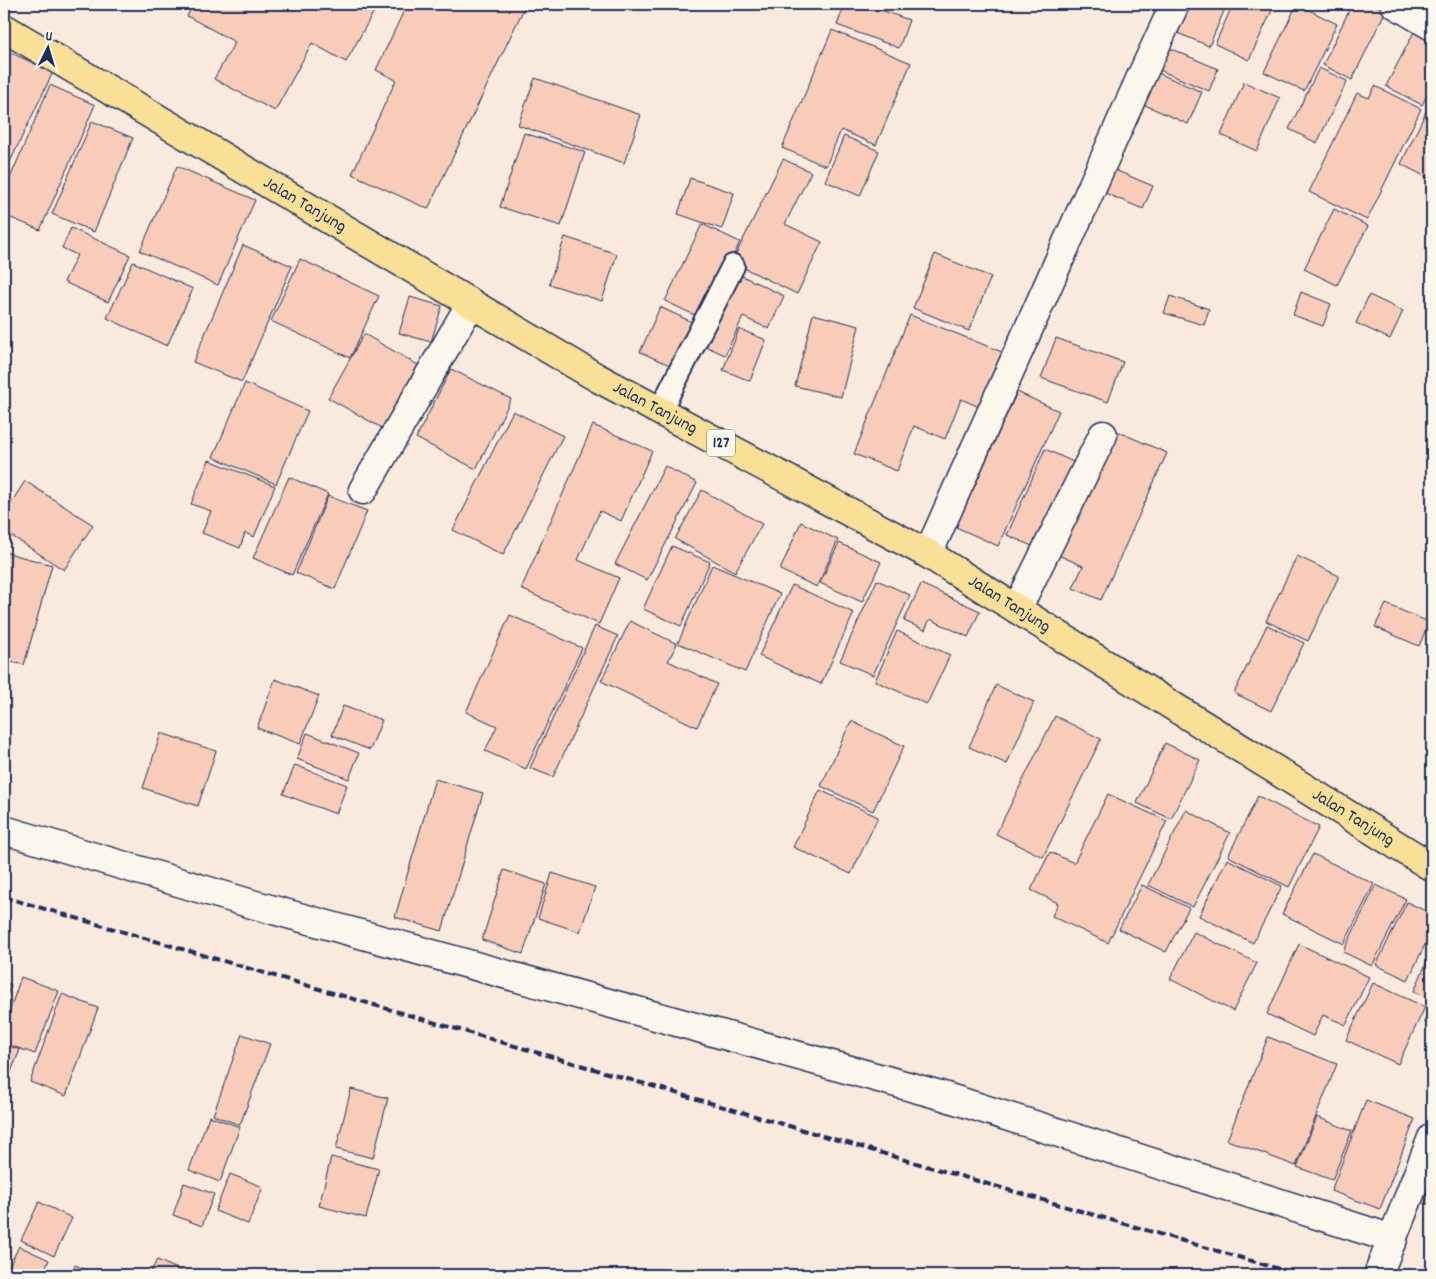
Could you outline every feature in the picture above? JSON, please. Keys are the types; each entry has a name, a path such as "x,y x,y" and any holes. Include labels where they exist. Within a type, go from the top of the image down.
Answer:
{"main road":[{"name":"Jalan Tanjung","path":"4,28 596,377 928,554 1432,867"}],"street":[{"path":"928,554 1175,4"},
{"path":"1395,4 1432,26"},
{"path":"362,490 471,303"},
{"path":"1017,609 1103,434"},
{"path":"4,830 252,904 940,1094 1393,1239"},
{"path":"1378,1275 1432,1138"}],"lane":[{"path":"660,411 733,266"}],"building":[{"path":"194,4 378,4 346,62 312,43 275,111 214,79 235,42 187,16"},
{"path":"407,4 526,4 428,209 352,174 396,80 376,70"},
{"path":"845,4 864,4 909,20 899,48 837,25"},
{"path":"1140,4 1171,4 1165,16"},
{"path":"1182,4 1227,4 1209,46 1170,30"},
{"path":"1233,4 1275,4 1249,60 1215,44"},
{"path":"1297,4 1337,24 1304,91 1264,72"},
{"path":"1352,4 1373,4 1386,10 1352,80 1323,65"},
{"path":"1416,28 1432,36 1432,85 1422,105 1386,86"},
{"path":"832,30 911,63 876,145 841,130 826,166 782,148"},
{"path":"1162,45 1218,69 1209,91 1152,67"},
{"path":"7,51 53,72 9,164 4,162 4,57"},
{"path":"1319,68 1347,81 1317,143 1289,129"},
{"path":"1151,70 1202,92 1188,124 1138,102"},
{"path":"535,78 641,115 624,163 518,125"},
{"path":"1244,82 1280,98 1257,151 1221,135"},
{"path":"50,85 95,105 40,230 4,215 4,192"},
{"path":"1375,86 1421,109 1367,220 1309,192 1357,93 1369,98"},
{"path":"1432,99 1432,180 1401,164"},
{"path":"92,121 133,138 94,232 52,214"},
{"path":"524,133 585,152 561,226 500,207"},
{"path":"844,136 879,151 860,196 825,181"},
{"path":"783,159 811,172 785,224 822,242 797,294 732,262"},
{"path":"177,166 255,200 218,285 140,251"},
{"path":"1110,168 1153,186 1143,209 1100,191"},
{"path":"690,178 734,193 722,229 678,214"},
{"path":"1334,209 1368,226 1337,285 1304,269"},
{"path":"702,224 740,242 703,319 665,301"},
{"path":"71,228 130,255 108,302 64,282 77,255 62,248"},
{"path":"565,237 617,254 602,301 549,284"},
{"path":"243,245 292,266 242,382 193,362"},
{"path":"935,254 991,277 969,331 913,308"},
{"path":"300,259 379,296 350,358 271,321"},
{"path":"133,262 193,289 167,346 107,318"},
{"path":"732,271 784,296 769,329 743,317 725,355 698,343"},
{"path":"1301,292 1331,304 1323,326 1293,315"},
{"path":"1369,295 1403,311 1390,339 1356,323"},
{"path":"1170,296 1209,309 1204,325 1164,313"},
{"path":"410,297 442,306 431,342 399,333"},
{"path":"660,307 694,323 674,367 640,352"},
{"path":"813,314 859,326 841,397 795,386"},
{"path":"910,315 1007,354 984,409 961,399 945,439 914,426 897,471 854,454"},
{"path":"739,329 766,340 750,381 723,370"},
{"path":"364,334 418,365 382,428 328,398"},
{"path":"1056,338 1123,362 1108,402 1041,378"},
{"path":"451,369 511,399 476,469 416,438"},
{"path":"245,383 308,411 276,484 213,457"},
{"path":"1017,392 1059,411 998,546 956,527"},
{"path":"513,411 563,436 503,555 453,530"},
{"path":"593,425 652,451 621,521 600,511 578,560 619,578 599,624 521,589"},
{"path":"1112,429 1167,453 1101,600 1073,588 1083,566 1056,554"},
{"path":"1045,449 1080,465 1041,550 1007,535"},
{"path":"209,460 275,486 254,537 245,533 240,548 202,533 211,511 191,504"},
{"path":"665,466 697,483 647,580 615,564"},
{"path":"289,477 328,494 292,575 253,558"},
{"path":"25,481 93,525 64,570 4,531 4,514"},
{"path":"702,490 762,524 735,572 675,539"},
{"path":"328,496 367,511 335,589 296,573"},
{"path":"801,522 838,540 817,587 780,570"},
{"path":"839,543 881,562 862,602 820,583"},
{"path":"672,546 710,562 681,626 643,609"},
{"path":"4,552 52,565 24,665 4,660"},
{"path":"1297,556 1339,576 1308,641 1266,621"},
{"path":"712,565 780,594 745,672 678,643"},
{"path":"877,580 910,595 873,675 840,661"},
{"path":"921,584 980,611 968,637 930,619 925,630 904,621"},
{"path":"792,585 854,613 821,684 759,656"},
{"path":"1386,604 1429,622 1419,646 1375,627"},
{"path":"510,615 582,648 526,769 485,751 497,726 466,712"},
{"path":"630,621 677,644 668,661 717,684 697,727 601,681"},
{"path":"1267,625 1304,643 1271,711 1234,693"},
{"path":"595,626 618,636 553,777 530,768"},
{"path":"897,631 950,655 927,704 875,681"},
{"path":"275,679 319,696 300,744 257,728"},
{"path":"996,685 1034,702 1007,764 969,747"},
{"path":"343,706 382,720 370,750 332,735"},
{"path":"1055,716 1101,739 1043,857 996,834"},
{"path":"851,721 904,746 873,811 821,786"},
{"path":"161,733 216,751 198,806 143,788"},
{"path":"307,733 359,753 349,779 297,759"},
{"path":"1165,743 1200,760 1171,819 1137,803"},
{"path":"295,765 347,785 336,814 283,794"},
{"path":"435,779 483,793 442,931 395,917"},
{"path":"820,790 878,817 851,874 793,847"},
{"path":"1108,794 1167,821 1108,943 1052,916 1058,903 1031,890 1050,852 1074,863"},
{"path":"1258,796 1319,827 1289,887 1228,856"},
{"path":"1186,810 1230,833 1193,907 1148,885"},
{"path":"1313,854 1374,884 1344,944 1282,914"},
{"path":"1227,859 1282,886 1253,943 1199,916"},
{"path":"504,870 546,884 523,954 482,940"},
{"path":"552,873 595,887 580,932 538,918"},
{"path":"1142,885 1189,908 1166,952 1119,929"},
{"path":"1376,885 1406,899 1372,966 1343,952"},
{"path":"1407,902 1432,914 1432,930 1408,980 1376,965"},
{"path":"1194,932 1257,963 1233,1011 1170,979"},
{"path":"1299,944 1369,977 1346,1025 1323,1015 1313,1036 1267,1014"},
{"path":"1432,950 1432,1000 1414,991"},
{"path":"21,977 59,991 35,1054 4,1043 4,1027"},
{"path":"4,982 11,985 4,1004"},
{"path":"1373,983 1425,1007 1398,1064 1346,1040"},
{"path":"62,994 98,1008 66,1096 30,1082"},
{"path":"1432,1003 1432,1025 1424,1022"},
{"path":"242,1034 270,1044 240,1125 213,1115"},
{"path":"1268,1037 1337,1064 1296,1166 1227,1140"},
{"path":"4,1044 20,1050 10,1074 4,1072"},
{"path":"4,1073 10,1076 4,1090"},
{"path":"351,1089 388,1098 373,1158 336,1149"},
{"path":"1366,1100 1415,1119 1380,1209 1331,1191"},
{"path":"209,1116 240,1127 220,1182 189,1170"},
{"path":"1317,1117 1352,1131 1332,1180 1297,1167"},
{"path":"331,1157 379,1169 366,1218 319,1206"},
{"path":"230,1174 263,1187 248,1224 215,1211"},
{"path":"184,1183 214,1194 202,1226 173,1215"},
{"path":"1432,1186 1432,1206 1425,1203"},
{"path":"39,1202 72,1218 54,1256 21,1240"},
{"path":"19,1246 49,1260 42,1275 5,1275"},
{"path":"4,1248 10,1251 4,1265"},
{"path":"157,1260 191,1275 149,1275"},
{"path":"75,1265 98,1275 70,1275"}],"railway":[{"path":"4,897 1300,1275"}]}
